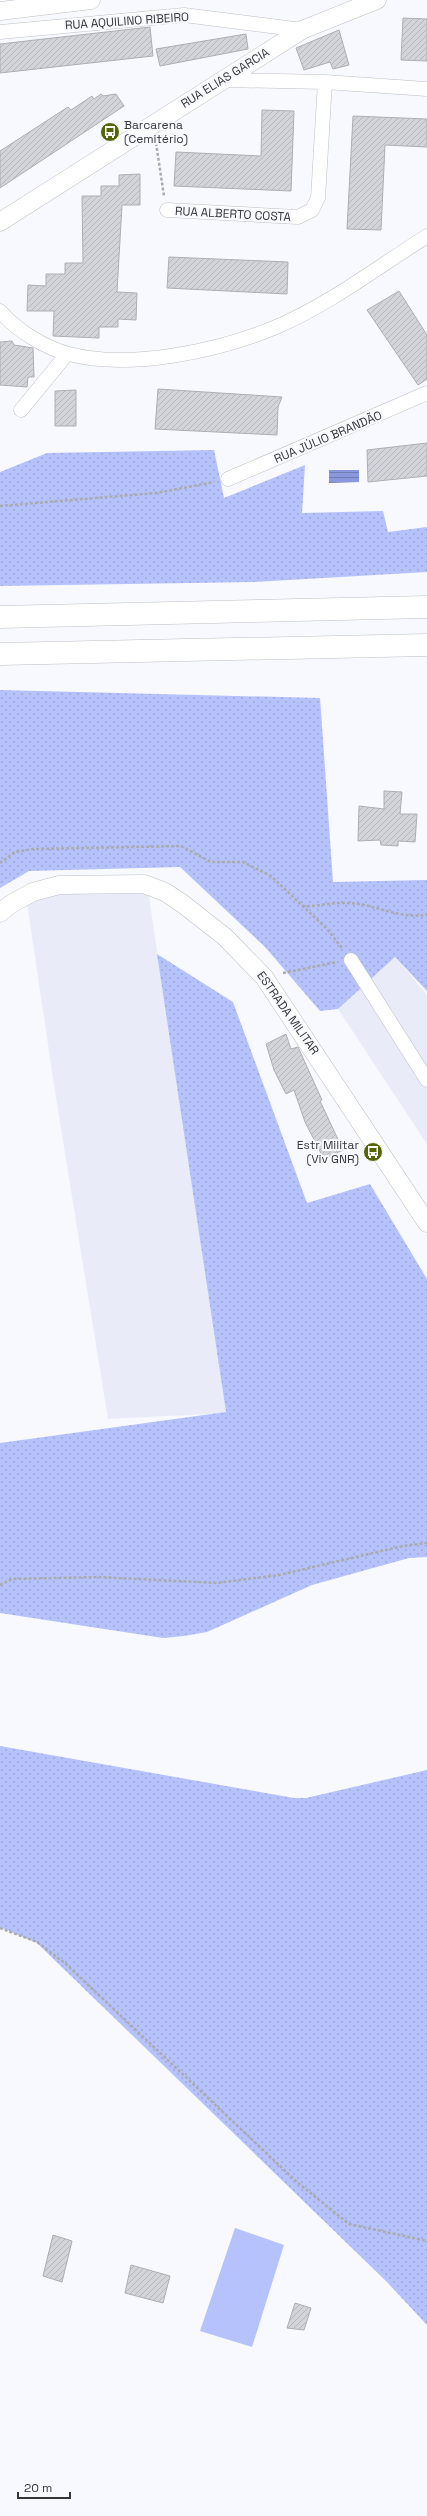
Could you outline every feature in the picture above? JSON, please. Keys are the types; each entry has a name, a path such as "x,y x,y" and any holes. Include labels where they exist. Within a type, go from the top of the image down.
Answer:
{"highway":[{"path":"0,617 427,607"},
{"path":"0,654 427,646"}],"street":[{"path":"0,11 92,0"},
{"name":"RUA ELIAS GARCIA","path":"0,222 153,123 302,30 377,0"},
{"name":"RUA AQUILINO RIBEIRO","path":"0,32 184,15 302,30"},
{"path":"221,80 325,82 427,89"},
{"name":"RUA ALBERTO COSTA","path":"167,210 298,217 312,210 318,198 325,82"},
{"path":"0,312 11,324 67,354 85,358 124,360 193,352 227,345 277,326 322,303 427,236"},
{"path":"21,410 67,354"},
{"name":"RUA JÚLIO BRANDÃO","path":"228,479 427,393"},
{"name":"ESTRADA MILITAR","path":"0,913 10,904 33,892 60,885 144,884 165,892 183,904 225,937 264,977 427,1223"},
{"path":"351,960 427,1080"}],"path":[{"path":"153,123 167,210"},
{"path":"0,506 156,494 228,479"},
{"path":"0,863 15,852 33,849 181,846 211,862 242,862 271,876 327,929 351,960 264,977"},
{"path":"302,906 346,903 376,907 398,916 427,916"},
{"path":"0,1585 12,1579 99,1577 216,1583 279,1575 403,1546 427,1543"},
{"path":"0,1928 37,1942 66,1964 297,2182 349,2224 427,2241"}],"shaded area":[{"path":"214,450 224,498 305,465 302,513 383,511 388,532 427,527 427,572 254,582 0,586 0,472 47,453"},
{"path":"329,470 359,470 359,482 329,483"},
{"path":"0,690 320,698 333,882 427,880 427,991 395,957 338,1009 320,1011 265,947 180,867 29,871 0,888"},
{"path":"148,890 226,1413 108,1419 54,1085 26,896"},
{"path":"157,954 233,1002 307,1203 370,1184 427,1279 427,1557 409,1558 312,1585 207,1632 163,1638 0,1613 0,1443 226,1412"},
{"path":"395,957 427,995 427,1144 338,1009"},
{"path":"0,1746 294,1798 306,1798 427,1770 427,2325 386,2281 37,1943 0,1927"},
{"path":"235,2228 284,2245 252,2347 200,2331"}],"building":[{"path":"403,18 427,19 427,61 401,60"},
{"path":"150,27 153,56 0,73 0,44"},
{"path":"339,30 349,65 333,69 330,62 304,70 296,48"},
{"path":"246,34 248,49 160,66 156,49"},
{"path":"101,94 103,96 116,94 124,106 0,188 0,151 68,107 71,110 92,96 94,99"},
{"path":"262,110 294,111 291,191 174,186 176,152 261,156"},
{"path":"353,116 427,119 427,147 385,145 381,230 347,229"},
{"path":"140,174 140,205 122,205 117,292 137,293 136,320 118,319 118,327 99,327 99,338 53,336 54,311 27,311 28,285 46,286 46,274 65,274 65,263 83,263 82,196 101,196 101,186 119,186 119,175"},
{"path":"169,257 288,262 287,294 167,288"},
{"path":"399,291 427,335 427,379 418,385 367,310"},
{"path":"12,341 14,345 33,348 34,377 28,377 27,387 0,385 0,342"},
{"path":"158,389 282,397 278,407 277,435 155,429"},
{"path":"76,390 76,426 55,426 55,391"},
{"path":"427,443 427,476 368,482 367,450"},
{"path":"384,791 402,792 400,814 417,814 415,842 398,841 398,846 381,845 380,840 358,841 359,806 384,809"},
{"path":"286,1034 291,1049 298,1047 322,1100 320,1101 343,1150 324,1159 305,1122 294,1090 286,1094 274,1070 266,1044"},
{"path":"53,2235 72,2241 62,2282 43,2276"},
{"path":"131,2265 170,2276 163,2303 125,2293"},
{"path":"295,2303 311,2308 304,2330 287,2328"}],"place":[{"name":"Barcarena (Cemitério)","path":"110,132"},
{"name":"Estr Militar (Viv GNR)","path":"373,1152"}]}
